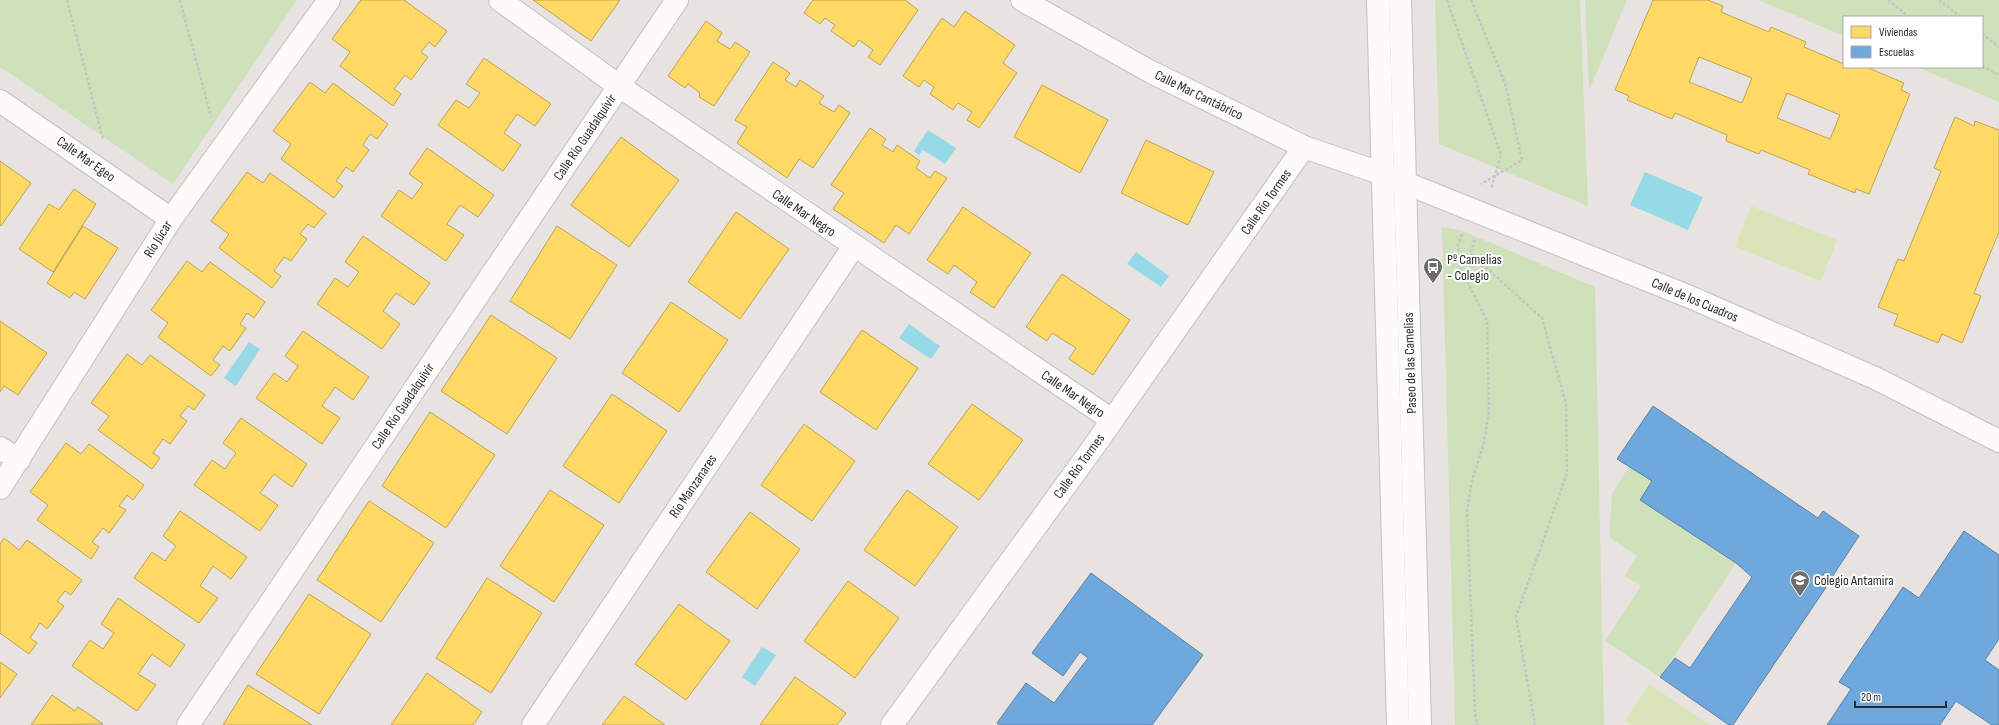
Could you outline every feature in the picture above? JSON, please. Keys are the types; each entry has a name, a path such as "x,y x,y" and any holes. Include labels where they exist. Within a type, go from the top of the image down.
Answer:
{"street":[{"name":"Río Júcar","path":"0,488 171,218 329,0"},
{"name":"Calle Mar Negro","path":"500,0 619,86 1112,420"},
{"name":"Calle Río Guadalquivir","path":"188,725 677,0"},
{"name":"Calle Mar Cantábrico","path":"1022,0 1151,72 1304,147 1383,174"},
{"name":"Paseo de las Camelias","path":"1378,0 1398,725"},
{"name":"Paseo de las Camelias","path":"1400,0 1420,725"},
{"name":"Calle Mar Egeo","path":"0,100 171,218"},
{"name":"Calle Río Tormes","path":"892,725 1112,420 1304,147"},
{"name":"Calle de los Cuadros","path":"1383,174 1690,297 1876,378 1999,441"},
{"name":"Río Manzanares","path":"533,725 854,246"},
{"path":"0,448 19,460"}],"path":[{"path":"67,0 113,178"},
{"path":"180,0 220,151"},
{"path":"1447,0 1501,155 1484,214 1470,253 1542,318 1566,404 1567,473 1516,617 1535,725"},
{"path":"1471,0 1505,83 1522,160 1478,186"},
{"path":"1888,0 1908,16"},
{"path":"1939,0 1960,16"},
{"path":"1983,35 1999,47"},
{"path":"1983,66 1999,74"},
{"path":"1463,231 1458,245 1460,267 1487,321 1489,410 1484,443 1472,480 1467,510 1475,712 1477,725"}],"green space":[{"path":"0,0 297,0 173,184 0,67"},
{"path":"1435,0 1580,0 1588,206 1439,144"},
{"path":"1585,0 1627,0 1589,91"},
{"path":"1758,0 1999,0 1999,102 1919,68 1983,68 1983,16 1843,16 1843,36"},
{"path":"1751,206 1837,240 1821,281 1735,247"},
{"path":"1442,227 1463,231 1595,287 1604,725 1455,725"},
{"path":"1629,466 1652,481 1640,500 1736,563 1660,677 1605,641 1641,586 1625,576 1637,556 1609,537 1612,494"},
{"path":"1649,684 1710,725 1631,725 1625,721"}],"water":[{"path":"928,130 956,148 945,164 923,150 919,155 914,151"},
{"path":"1645,172 1703,197 1688,230 1630,205"},
{"path":"1136,252 1169,276 1161,287 1127,264"},
{"path":"909,324 940,346 931,359 899,338"},
{"path":"249,342 260,349 236,386 224,378"},
{"path":"762,647 776,655 755,686 742,677"}],"building: Viviendas":[{"path":"361,0 404,0 447,31 435,47 429,42 421,52 428,57 411,80 405,75 394,89 401,94 393,106 340,66 350,52 332,39"},
{"path":"533,0 620,0 591,41"},
{"path":"813,0 905,0 918,10 880,65 868,57 873,50 859,40 854,47 831,31 835,25 825,18 820,24 804,13"},
{"path":"1653,0 1708,0 1723,6 1721,12 1769,32 1771,27 1806,42 1804,47 1843,64 1843,68 1868,68 1904,83 1901,90 1910,94 1869,194 1856,189 1855,193 1808,174 1810,170 1761,150 1759,154 1726,141 1727,135 1675,113 1672,119 1627,100 1629,96 1615,90","holes":["1699,57 1752,78 1742,103 1689,82","1787,93 1840,115 1830,139 1777,118"]},
{"path":"965,11 1015,45 1003,63 1017,73 979,128 967,120 972,112 958,103 953,110 930,94 934,87 924,80 919,87 903,76 942,18 954,27"},
{"path":"706,21 722,33 717,41 730,49 735,42 750,52 714,106 699,97 700,93 688,84 685,88 668,76"},
{"path":"484,58 551,104 535,126 517,114 504,133 521,145 503,171 438,125 456,100 469,108 480,93 466,84"},
{"path":"773,62 790,73 785,80 796,87 800,80 824,96 819,103 834,112 839,105 850,113 813,168 799,159 787,178 737,143 747,127 735,120"},
{"path":"310,82 325,93 333,83 388,124 377,139 370,134 363,145 369,150 353,172 346,167 336,181 343,186 334,198 281,159 291,144 273,131"},
{"path":"1042,85 1108,120 1080,173 1014,137"},
{"path":"1955,117 1974,126 1975,121 1999,130 1999,232 1974,293 1981,296 1962,343 1942,334 1938,343 1894,325 1898,315 1878,307 1898,259 1904,261 1941,171 1934,168"},
{"path":"870,128 886,139 882,145 893,152 897,145 920,161 916,168 930,178 935,171 947,178 909,234 896,225 884,243 833,209 844,193 831,185"},
{"path":"621,137 679,180 629,247 571,205"},
{"path":"1146,140 1214,172 1188,225 1121,193"},
{"path":"427,148 494,195 478,217 460,205 447,224 464,235 446,261 381,216 399,190 412,199 423,184 409,174"},
{"path":"0,161 31,183 1,226 0,225"},
{"path":"247,172 263,183 270,173 326,213 314,228 308,224 300,234 307,239 291,261 284,257 274,271 281,276 272,288 219,248 229,234 211,221"},
{"path":"74,189 96,204 53,272 19,249 49,204 59,210"},
{"path":"963,207 1031,253 994,308 970,292 977,282 954,265 948,274 927,260"},
{"path":"736,212 789,249 740,319 688,282"},
{"path":"83,226 118,248 85,299 74,292 70,298 47,283"},
{"path":"557,226 617,265 570,339 510,301"},
{"path":"363,236 430,283 414,305 396,293 383,311 400,324 382,349 317,304 335,278 348,287 359,272 345,262"},
{"path":"187,261 202,272 210,262 265,302 254,318 247,313 240,324 246,328 230,351 223,346 213,360 220,365 211,376 158,337 168,323 151,310"},
{"path":"1062,274 1130,320 1093,375 1069,359 1076,348 1052,333 1047,341 1026,327"},
{"path":"671,302 728,340 679,412 622,373"},
{"path":"491,315 557,358 507,434 441,391"},
{"path":"0,321 47,353 18,395 4,386 0,392"},
{"path":"862,330 918,368 876,430 820,392"},
{"path":"303,331 369,377 353,400 335,387 322,406 340,418 322,444 256,398 274,373 287,382 298,366 285,356"},
{"path":"127,354 142,365 150,355 205,395 194,410 188,406 180,416 187,421 170,444 163,439 153,453 160,458 152,469 98,430 109,416 91,403"},
{"path":"612,394 667,431 619,503 563,466"},
{"path":"972,404 1023,440 979,500 928,464"},
{"path":"430,412 495,455 446,528 382,486"},
{"path":"241,418 307,464 292,487 274,474 260,493 278,505 260,531 194,485 212,460 225,469 236,453 223,443"},
{"path":"804,424 855,461 812,521 761,485"},
{"path":"66,443 81,454 89,444 144,485 133,500 127,495 119,506 126,510 109,533 103,528 92,542 99,547 91,559 37,520 48,505 30,492"},
{"path":"550,490 604,525 554,602 500,566"},
{"path":"907,490 958,527 915,586 864,550"},
{"path":"369,501 434,543 381,622 317,580"},
{"path":"180,511 247,557 231,579 213,566 200,586 218,598 199,623 134,578 152,552 165,561 176,546 163,536"},
{"path":"750,512 800,549 757,609 706,572"},
{"path":"4,538 19,550 27,540 82,580 71,595 65,591 57,601 64,606 47,629 40,623 30,638 37,643 29,654 0,633 0,544"},
{"path":"487,578 542,613 491,693 436,658"},
{"path":"848,581 899,618 855,678 804,641"},
{"path":"309,594 371,634 319,714 256,674"},
{"path":"118,598 185,645 170,667 152,654 138,674 156,685 137,711 72,666 90,640 103,649 114,633 101,624"},
{"path":"679,604 730,641 686,700 635,664"},
{"path":"0,662 17,674 0,698"},
{"path":"427,673 482,712 473,725 391,725"},
{"path":"795,677 846,713 837,725 760,725"},
{"path":"248,685 312,725 223,725"},
{"path":"52,695 75,711 78,707 103,724 31,725"},
{"path":"624,696 665,725 602,725"}],"building: Escuelas":[{"path":"1653,406 1818,518 1823,511 1859,536 1832,577 1825,572 1819,581 1827,586 1733,725 1729,725 1660,677 1675,658 1690,668 1752,577 1736,563 1640,500 1652,481 1617,459"},
{"path":"1964,531 1999,555 1999,639 1985,660 1999,670 1999,725 1992,725 1956,701 1940,725 1827,725 1851,689 1839,682 1903,587 1919,598"},
{"path":"1091,573 1203,655 1152,725 1000,725 997,723 1026,683 1054,703 1088,658 1080,652 1063,676 1032,653"}],"place":[{"name":"Pº Camelias - Colegio","path":"1433,284"},
{"name":"Colegio Antamira","path":"1800,597"}]}
